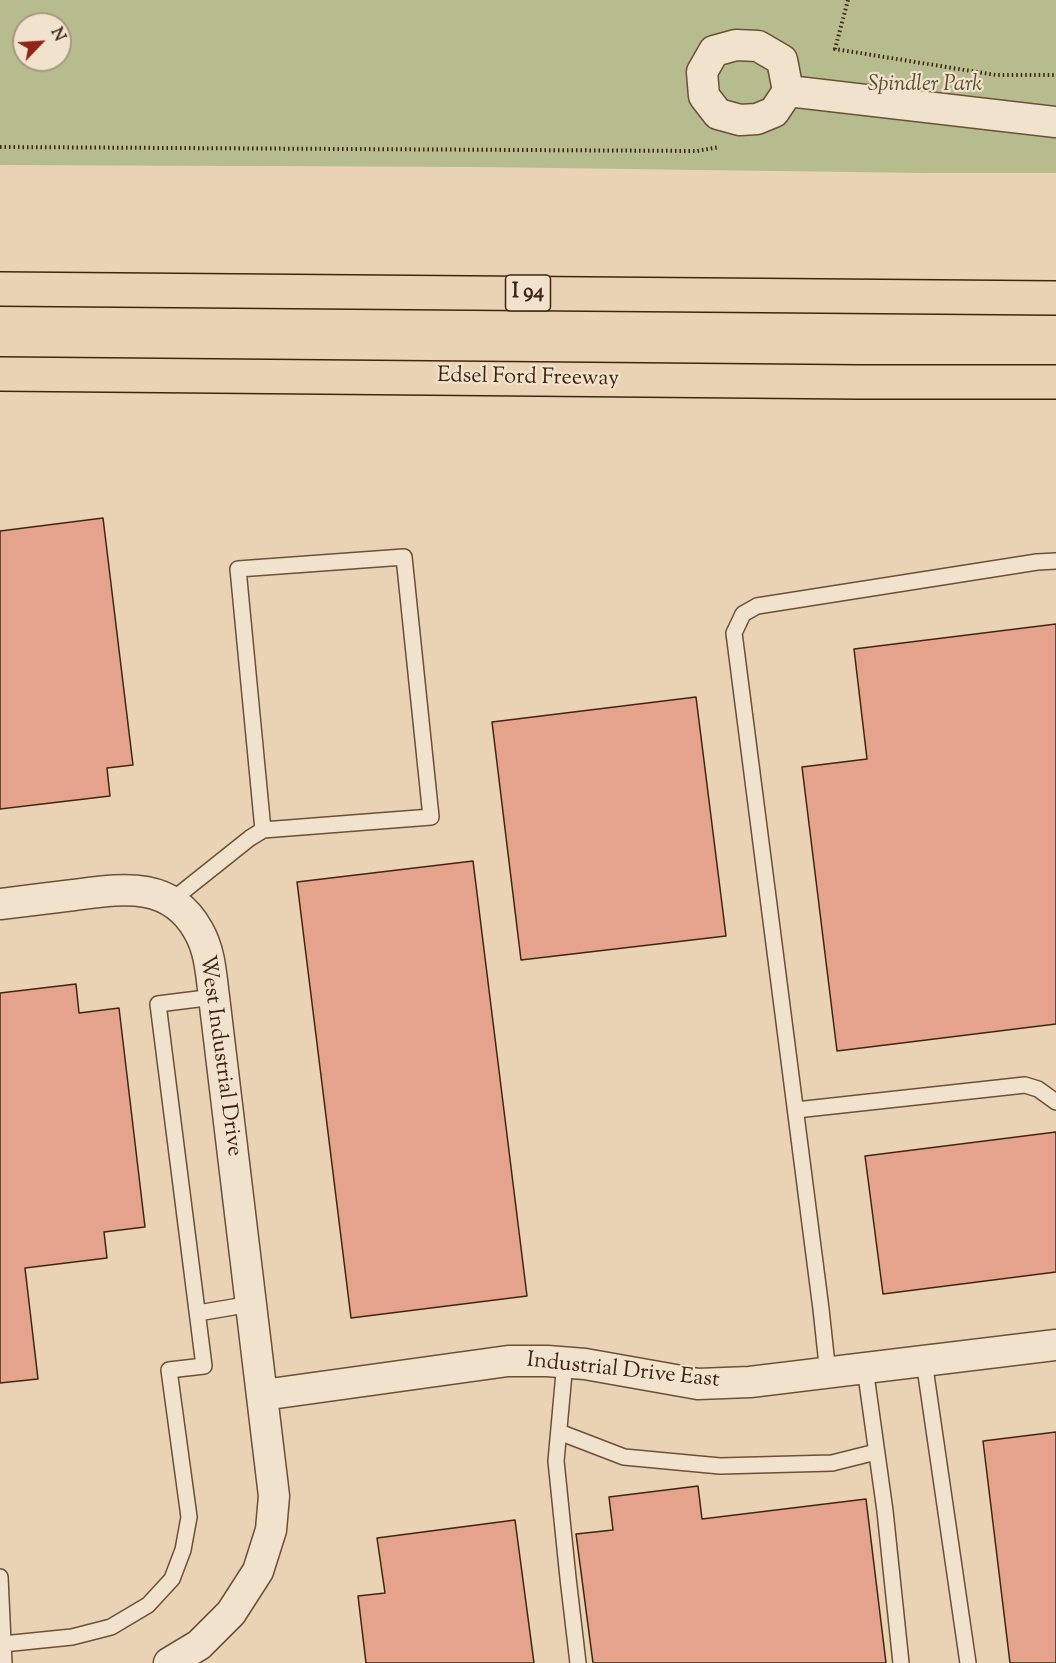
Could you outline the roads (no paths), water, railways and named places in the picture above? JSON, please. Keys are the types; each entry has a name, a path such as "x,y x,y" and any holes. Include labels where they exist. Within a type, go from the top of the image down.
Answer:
{"highway":[{"name":"I 94","path":"0,289 1056,298"},
{"name":"Edsel Ford Freeway","path":"0,374 1056,382"}],"street":[{"path":"788,92 1056,122"},
{"name":"West Industrial Drive","path":"0,904 119,890 139,890 171,901 186,914 199,930 208,954 274,1496 271,1530 258,1571 231,1613 199,1645 169,1663"},
{"name":"Industrial Drive East","path":"262,1395 508,1361 585,1364 698,1384 750,1382 1056,1344"}],"lane":[{"path":"171,901 250,838 263,831 431,818 404,557 238,568 263,831"},
{"path":"828,1374 734,633 743,614 757,606 1036,562 1056,561"},
{"path":"3,1644 72,1636 111,1627 148,1605 172,1579 183,1550 189,1517 169,1370 204,1366 158,1004 214,997"},
{"path":"796,1110 1025,1085 1038,1089 1056,1102"},
{"path":"198,1313 251,1304"},
{"path":"924,1361 968,1663"},
{"path":"565,1362 556,1461 578,1663"},
{"path":"865,1368 886,1523 901,1663"},
{"path":"558,1432 624,1457 720,1466 832,1463 876,1452"},
{"path":"0,1577 4,1663"}],"park label":[{"name":"Spindler Park","path":"925,86"}]}
